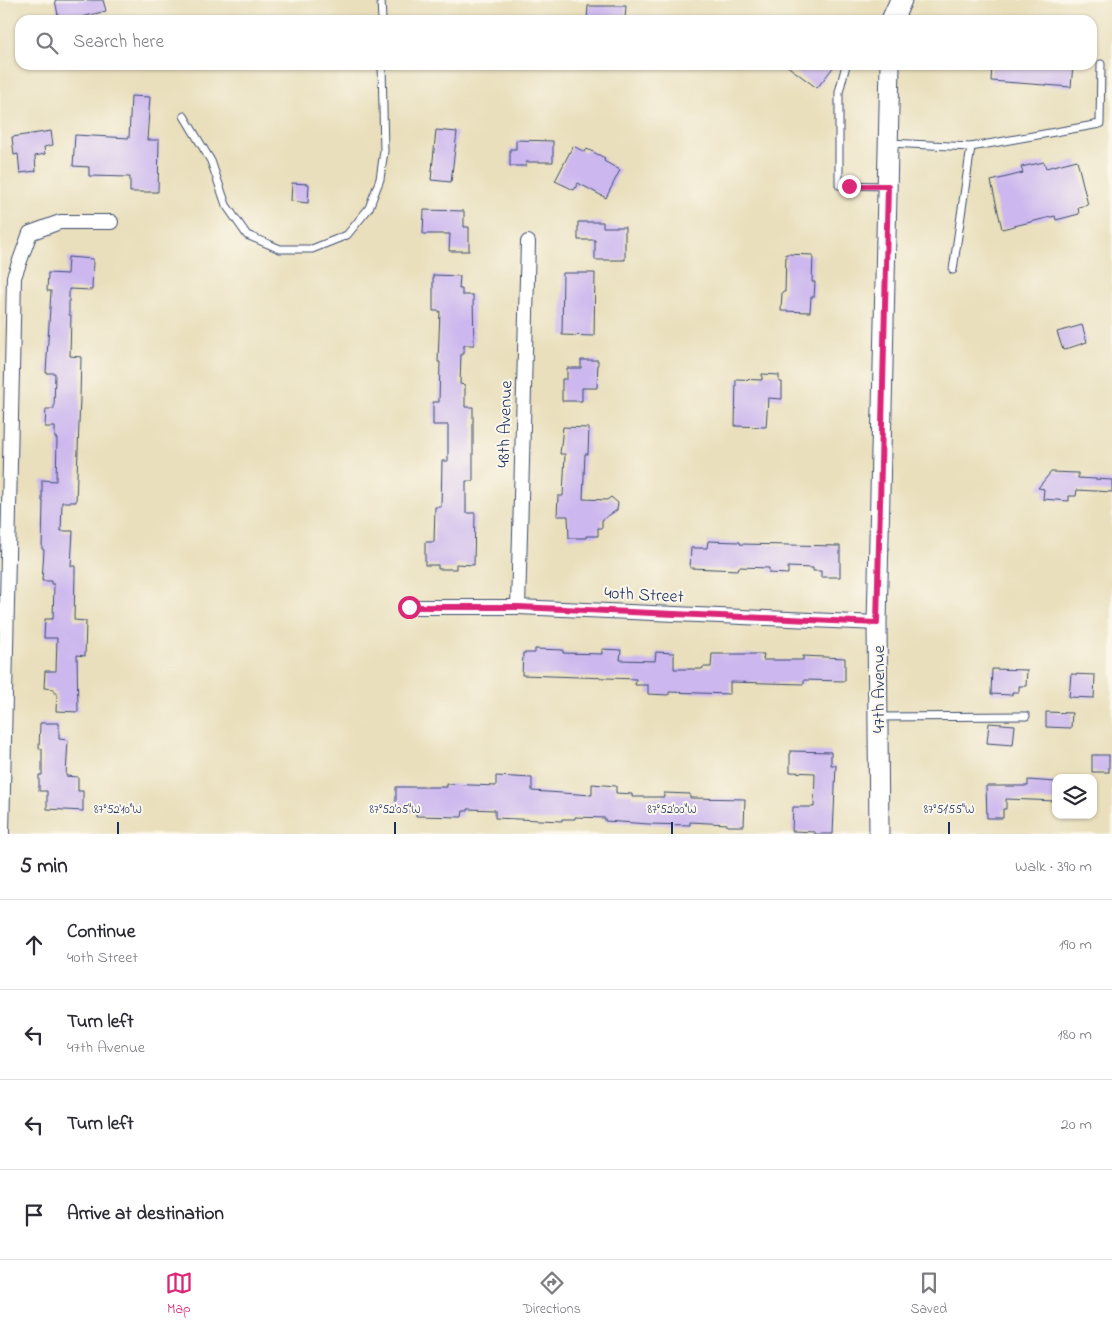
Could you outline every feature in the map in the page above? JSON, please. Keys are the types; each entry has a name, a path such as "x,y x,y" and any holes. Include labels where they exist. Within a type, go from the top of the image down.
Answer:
{"main road":[{"path":"894,15 901,0"}],"street":[{"path":"892,0 892,15"},
{"name":"47th Avenue","path":"879,834 877,623 890,70"},
{"path":"2,834 14,277 30,232 60,222 112,222"},
{"name":"48th Avenue","path":"518,607 528,242"},
{"name":"40th Street","path":"409,607 518,607 877,623"}],"lane":[{"path":"382,0 382,15"},
{"path":"889,143 971,147 1100,124 1101,64"},
{"path":"184,116 210,161 226,205 246,235 280,249 312,249 347,235 369,208 380,179 384,151 382,70"},
{"path":"845,70 839,92 839,185 888,186"},
{"path":"953,270 971,147"},
{"path":"878,717 1026,716"}],"building":[{"path":"55,0 103,0 106,11 90,15 58,15"},
{"path":"588,6 626,6 625,15 587,15"},
{"path":"793,70 831,70 817,88"},
{"path":"992,70 1073,70 1071,87 991,81"},
{"path":"131,96 150,97 147,140 159,140 158,192 130,192 130,177 89,176 89,167 73,166 75,135 129,138"},
{"path":"436,130 457,132 451,182 431,180"},
{"path":"51,131 53,145 44,147 45,154 35,156 36,171 20,173 18,154 14,155 12,137"},
{"path":"516,140 553,141 553,162 526,162 526,166 510,166 510,149 516,149"},
{"path":"573,146 585,152 587,149 605,158 604,161 620,170 606,198 578,183 574,190 555,181"},
{"path":"1077,160 1088,205 1078,207 1079,214 1056,220 1055,216 1002,229 991,181 1023,173 1021,167 1044,162 1046,168"},
{"path":"292,183 309,184 308,203 291,201"},
{"path":"424,210 464,211 464,227 469,227 469,251 449,251 450,234 423,234"},
{"path":"578,222 603,222 603,227 625,227 625,260 595,260 595,240 578,240"},
{"path":"786,254 813,255 812,282 815,282 810,312 781,311 782,292 785,292"},
{"path":"68,257 93,259 92,290 69,289 69,315 71,315 70,356 81,357 80,398 76,502 62,502 61,531 73,531 71,566 75,566 74,620 86,621 85,656 77,655 78,712 56,711 57,693 54,693 54,689 44,688 45,671 56,671 57,638 44,638 45,619 53,619 54,584 51,584 51,581 42,581 44,550 42,549 42,480 56,481 57,438 55,438 55,427 45,427 46,409 54,409 55,373 46,373 51,291 47,291 48,273 67,274"},
{"path":"563,273 595,273 594,336 562,335"},
{"path":"433,275 460,276 459,289 462,289 462,295 473,295 474,345 464,345 464,354 461,354 460,384 465,385 465,407 473,407 473,481 466,481 466,513 475,513 474,565 456,564 456,569 438,569 438,565 425,565 425,542 434,542 435,507 441,507 442,461 448,461 448,425 433,425 433,402 439,402 440,311 433,311"},
{"path":"1082,325 1087,342 1063,350 1057,332"},
{"path":"581,360 598,360 597,388 582,388 582,401 562,401 562,379 567,379 567,368 581,368"},
{"path":"762,374 779,375 779,382 782,382 782,399 768,398 766,427 735,426 736,379 762,380"},
{"path":"563,427 589,428 588,454 585,454 583,499 607,500 611,497 618,503 617,510 602,520 602,528 598,528 598,536 569,538 568,516 557,516 558,496 563,496 565,454 560,454"},
{"path":"1051,472 1078,473 1078,478 1112,480 1112,492 1077,490 1076,496 1069,496 1069,501 1043,499 1044,489 1038,488"},
{"path":"708,541 740,542 740,544 840,546 840,577 821,577 821,571 813,571 813,568 788,567 788,574 769,573 769,568 739,567 738,570 690,568 691,548 707,548"},
{"path":"535,649 563,650 563,653 602,654 602,649 621,650 620,660 655,661 656,652 674,653 674,669 702,669 703,667 711,667 712,654 764,654 763,660 803,660 803,656 845,658 845,681 804,680 804,684 730,682 730,694 669,692 669,695 648,694 648,685 635,685 636,679 522,675 523,653 535,653"},
{"path":"992,669 1027,670 1026,686 1019,686 1019,692 1012,692 1012,695 991,694"},
{"path":"1071,674 1095,675 1094,698 1069,697"},
{"path":"1046,712 1072,713 1071,728 1046,727"},
{"path":"40,723 59,723 59,739 68,740 66,776 78,777 78,791 83,791 83,811 47,809 47,791 39,791 39,775 42,775 42,749 39,749"},
{"path":"989,723 1015,725 1013,745 987,743"},
{"path":"790,751 831,752 831,765 836,765 833,834 792,831 793,807 814,807 815,773 790,772"},
{"path":"1092,755 1109,755 1109,772 1092,772"},
{"path":"496,776 532,778 532,791 592,795 592,784 616,786 616,793 632,794 632,797 664,797 664,793 690,794 690,798 745,799 744,826 690,822 690,825 649,824 605,821 605,818 575,817 575,819 562,819 562,821 495,818 495,810 468,809 468,811 463,811 462,817 416,816 416,812 396,808 396,787 447,787 447,784 496,786"},
{"path":"1028,780 1052,782 1052,801 1006,799 1006,809 1003,809 1003,818 987,818 986,786 1028,786"}],"route":[{"path":"409,607 518,607 877,623 888,186 849,186"}]}
